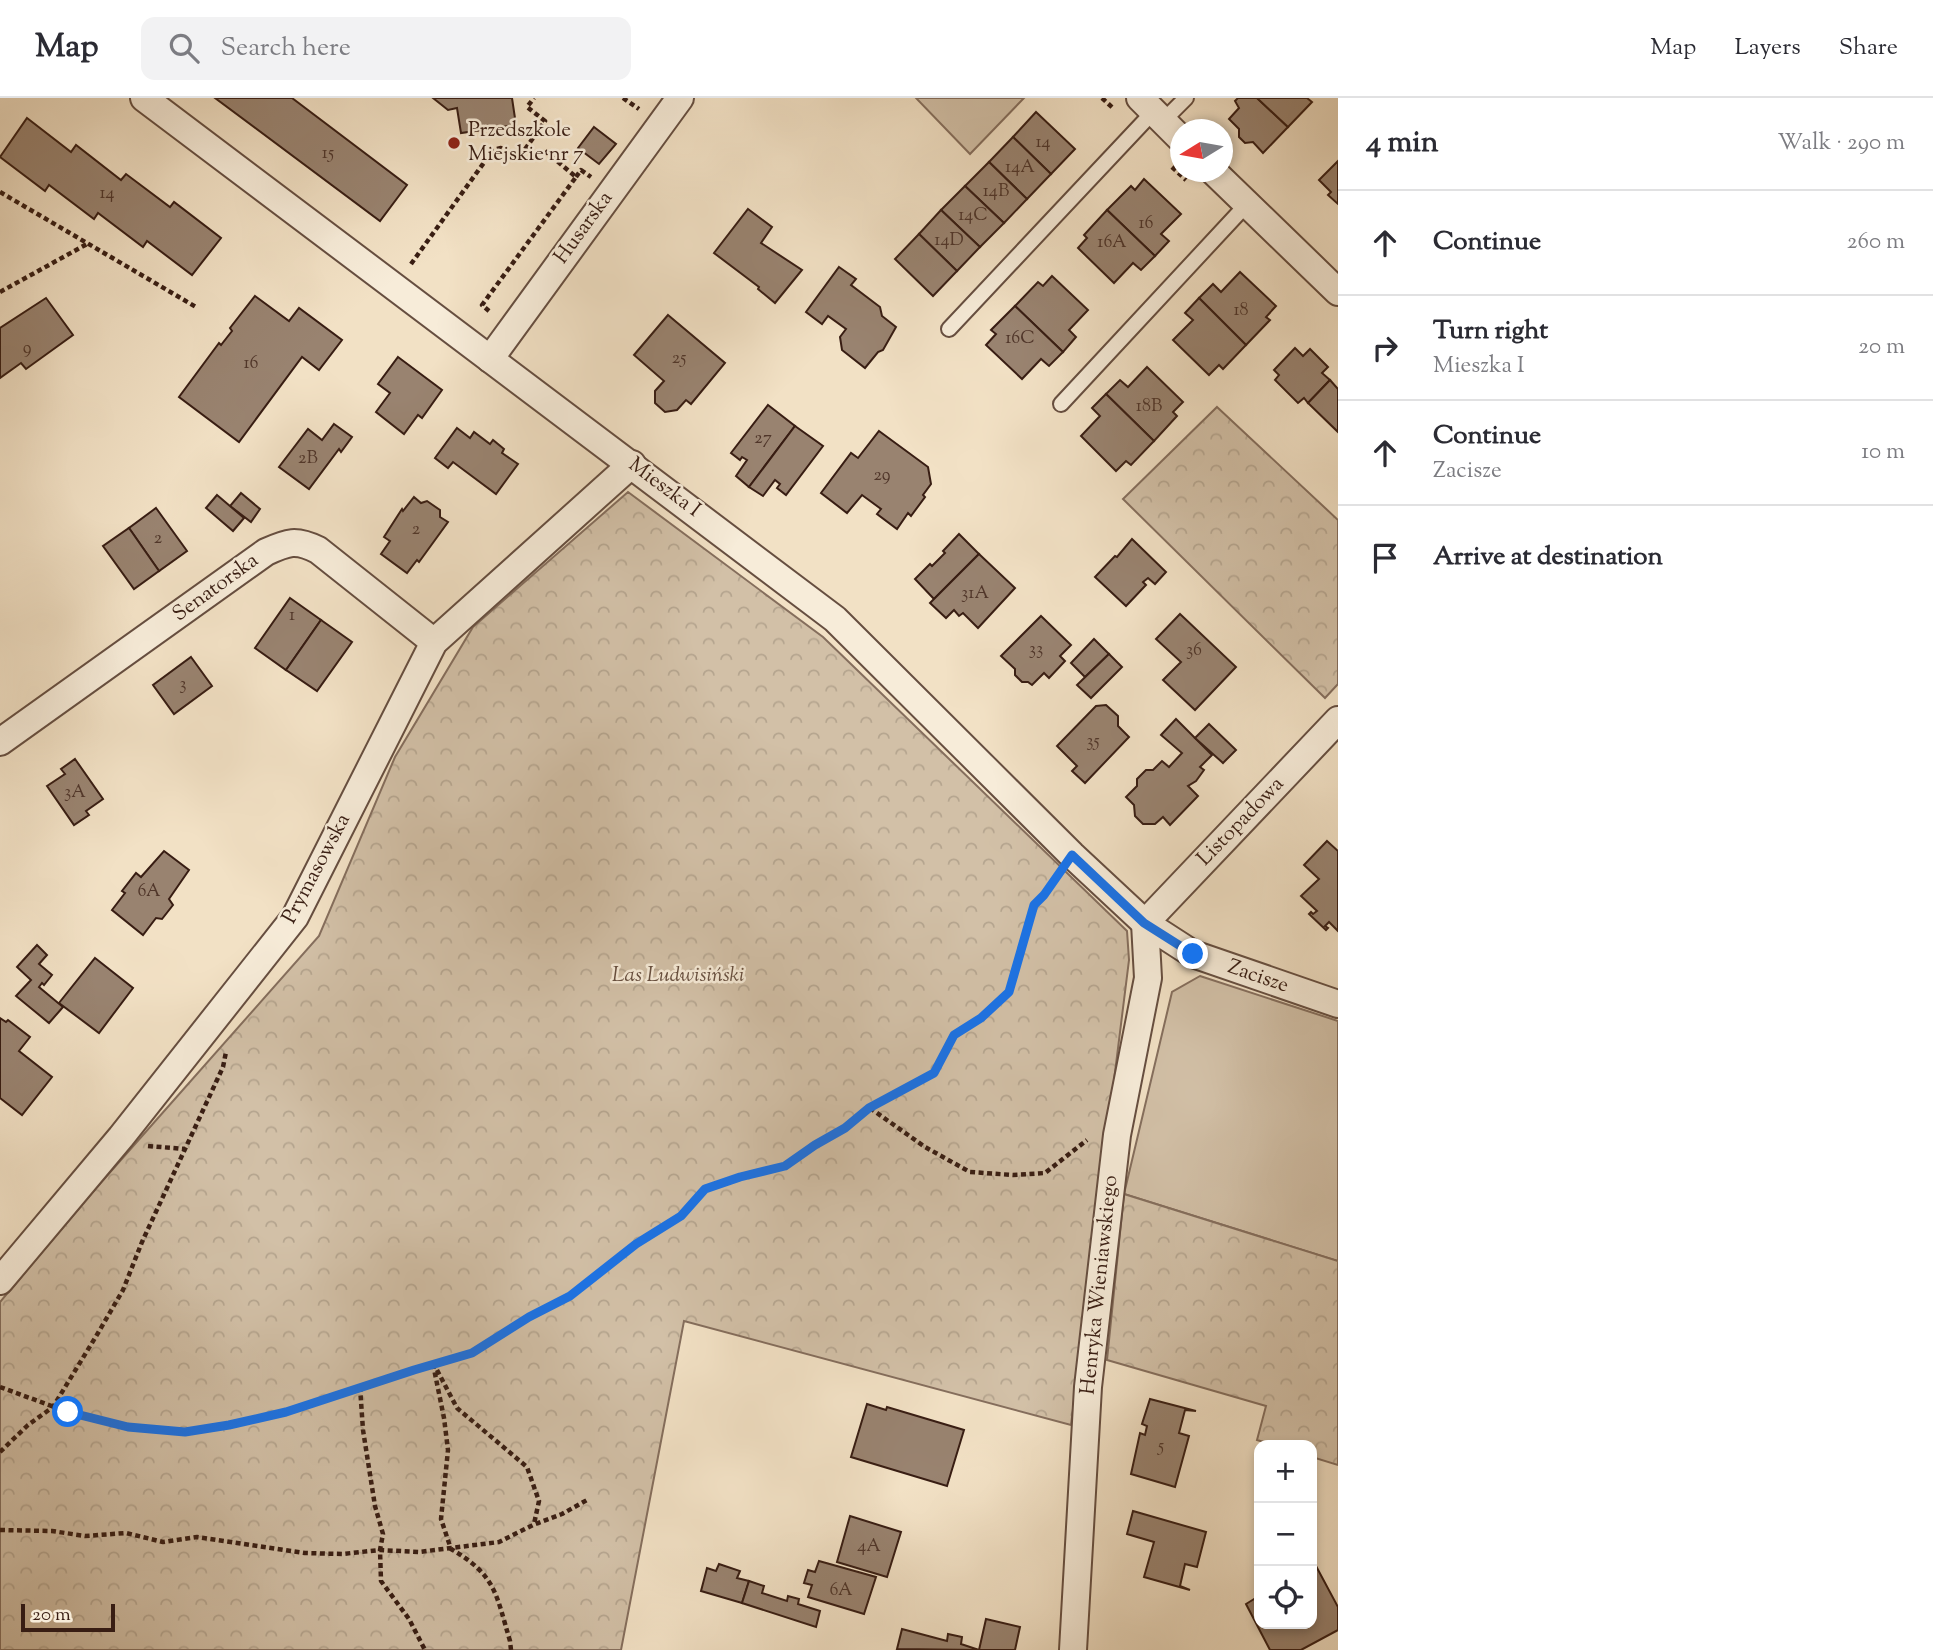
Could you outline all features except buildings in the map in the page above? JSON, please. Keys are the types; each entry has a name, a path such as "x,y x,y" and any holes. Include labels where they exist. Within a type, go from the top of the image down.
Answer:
{"street":[{"name":"Mieszka I","path":"146,98 835,619 1144,923"},
{"name":"Husarska","path":"490,359 680,98"},
{"path":"1224,182 1338,292"},
{"name":"Prymasowska","path":"0,1281 121,1137 295,917 434,642 632,464"},
{"name":"Senatorska","path":"0,742 266,552 291,542 304,543 318,550 434,642"},
{"name":"Listopadowa","path":"1144,923 1338,720"},
{"name":"Zacisze","path":"1144,923 1193,954 1338,1004"},
{"name":"Henryka Wieniawskiego","path":"1073,1650 1088,1387 1117,1135 1148,978 1144,923"}],"lane":[{"path":"949,328 1159,117 1186,98"},
{"path":"1061,404 1247,204"}],"path":[{"path":"410,267 493,150 501,148 512,156 521,155 545,121 527,107 534,98"},
{"path":"491,313 482,305 576,177 545,151"},
{"path":"0,192 196,307"},
{"path":"0,292 88,243"},
{"path":"0,1387 53,1407 128,1427 185,1432 286,1412 472,1353 529,1317 570,1296 636,1244 681,1216 705,1189 785,1166 845,1128 869,1108 934,1073 954,1035 981,1018 1009,992 1034,905 1072,855"},
{"path":"0,1452 28,1425 53,1407 122,1290 223,1068 228,1043"},
{"path":"869,1108 925,1147 970,1172 1013,1175 1045,1173 1088,1139 1117,1135"},
{"path":"433,1364 457,1408 527,1467 540,1501 533,1525"},
{"path":"433,1364 448,1450 441,1519 451,1549 472,1562 494,1587 511,1650"},
{"path":"360,1387 363,1430 375,1506 383,1534 380,1550 381,1581 409,1619 425,1650"},
{"path":"0,1530 52,1531 85,1536 126,1533 163,1542 197,1537 305,1553 342,1554 380,1550 419,1552 499,1542 587,1500"}],"green space":[{"path":"916,98 1024,98 970,154"},
{"path":"1217,407 1338,520 1338,684 1325,698 1123,499"},
{"name":"Las Ludwisiński","path":"628,492 823,637 1127,931 1129,960 1071,1425 684,1321 621,1650 0,1650 0,1302 97,1187 319,936 395,757 473,627"},
{"path":"1200,976 1338,1021 1338,1261 1124,1194 1172,992"},
{"path":"1124,1194 1338,1261 1338,1465 1317,1459 1317,1440 1257,1440 1266,1406 1107,1360"}],"place":[{"name":"Przedszkole Miejskie nr 7","path":"454,143"}],"route":[{"path":"68,1412 128,1427 185,1432 286,1412 472,1353 529,1317 570,1296 636,1244 681,1216 705,1189 785,1166 845,1128 869,1108 934,1073 954,1035 981,1018 1009,992 1034,905 1072,855 1144,923 1193,954"}]}
